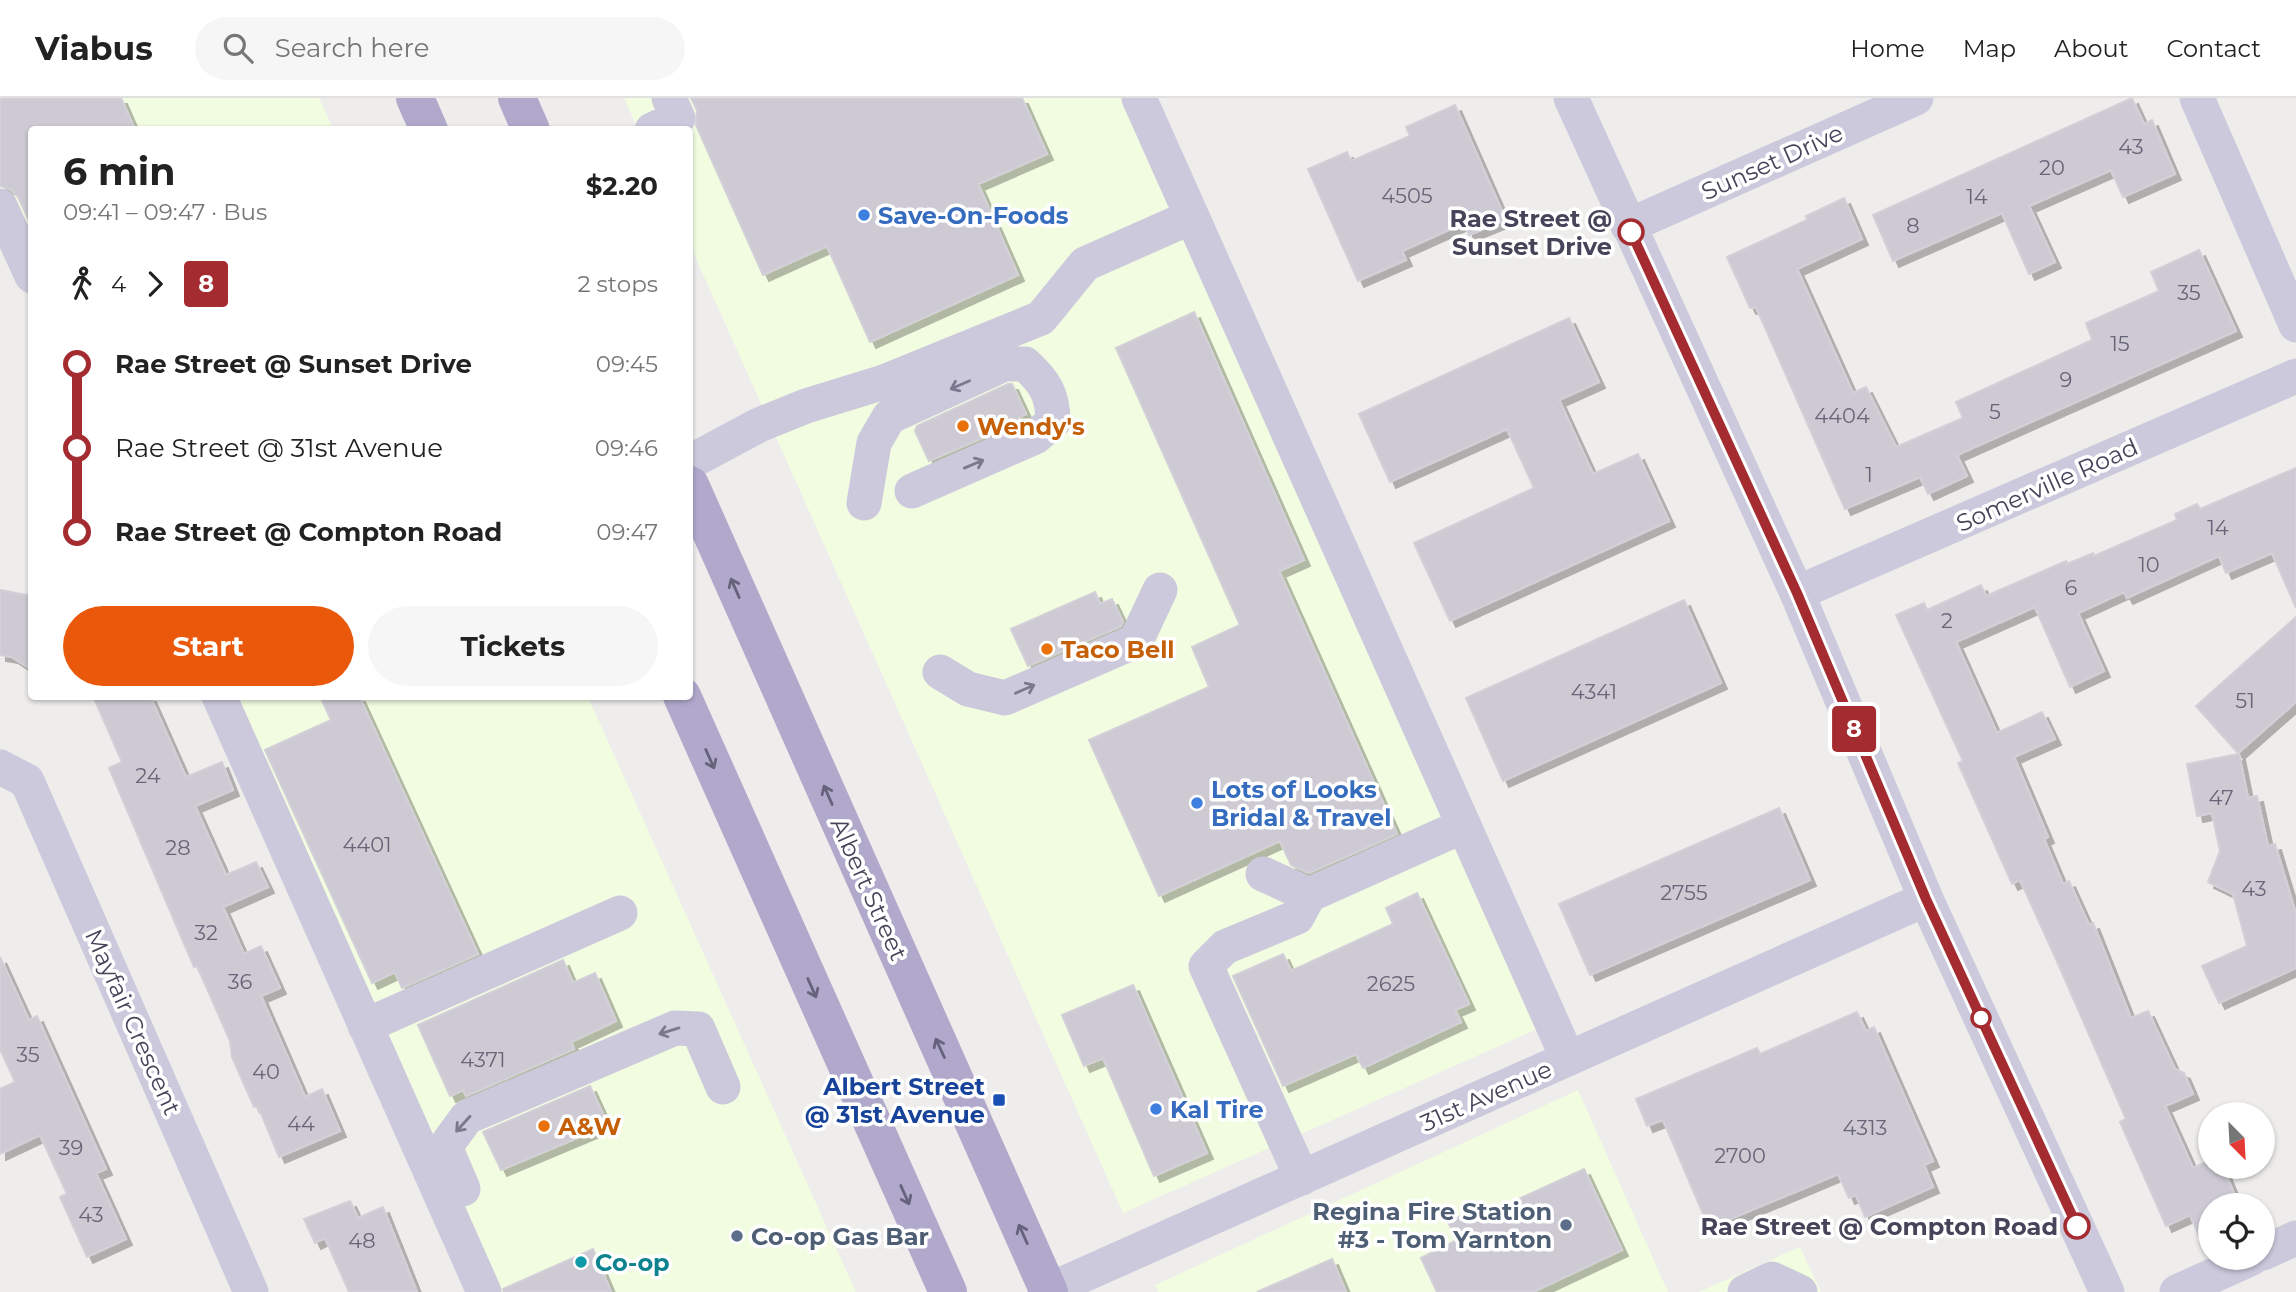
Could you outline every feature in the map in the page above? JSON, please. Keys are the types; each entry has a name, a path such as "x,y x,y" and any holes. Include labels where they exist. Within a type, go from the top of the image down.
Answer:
{"main road":[{"path":"415,98 427,126"},
{"path":"517,98 529,126"},
{"name":"Albert Street","path":"693,492 1048,1292"},
{"path":"684,700 948,1292"}],"street":[{"path":"661,126 678,118 669,98"},
{"path":"1139,98 1568,1059"},
{"path":"1571,98 1797,593 1926,899 2107,1292"},
{"name":"Sunset Drive","path":"1628,226 1916,98"},
{"path":"2197,98 2296,325"},
{"path":"0,206 28,267"},
{"path":"693,460 760,425 806,406 884,382 1041,318 1085,264 1191,217"},
{"path":"864,503 874,443 889,417 1004,364 1025,364 1044,381 1053,404 1053,422 1035,437 912,491"},
{"name":"Somerville Road","path":"1797,593 2296,376"},
{"path":"940,672 968,689 1005,698 1136,641 1160,590"},
{"path":"221,700 484,1292"},
{"name":"Mayfair Crescent","path":"0,767 27,781 250,1292"},
{"path":"1302,1178 1206,966 1225,947 1297,917 1309,895 1463,826"},
{"path":"1263,874 1309,895"},
{"name":"31st Avenue","path":"1048,1292 1926,899"},
{"path":"365,1026 620,913"},
{"path":"510,1292 444,1147 467,1117 675,1028 698,1028 723,1087"},
{"path":"2275,1248 2296,1238"},
{"path":"2176,1292 2225,1270"},
{"path":"1745,1292 1772,1279 1800,1292"}],"shaded area":[{"path":"0,98 319,98 332,126 28,126 28,262 0,199"},
{"path":"624,98 1126,98 1542,1027 1123,1213 693,252 693,126 637,126"},
{"path":"225,700 589,700 856,1292 493,1292"},
{"path":"1578,1090 1668,1292 1158,1292 1155,1285"},
{"path":"1800,1247 1821,1292 1699,1292"}],"building":[{"path":"0,98 121,98 133,126 28,126 28,218 18,197 11,189 0,186"},
{"name":"Save-On-Foods","path":"691,98 1022,98 1047,154 978,184 1018,275 870,342 827,246 763,275 696,125 697,110"},
{"path":"2132,98 2144,124 2152,120 2175,174 2123,197 2111,170 2029,206 2055,262 2029,274 2002,213 1893,261 1873,215"},
{"path":"1455,105 1506,220 1469,235 1464,223 1402,251 1406,260 1358,281 1308,169 1347,152 1351,161 1410,136 1406,127"},
{"path":"1844,198 1862,239 1797,269 1853,393 1866,387 1896,447 1963,418 1956,402 2092,340 2086,323 2159,291 2151,272 2199,250 2236,331 1957,455 1967,476 1928,494 1920,477 1845,509 1756,307 1750,308 1727,257 1807,220 1806,216"},
{"path":"1194,312 1304,560 1279,571 1397,834 1309,873 1291,865 1280,841 1159,896 1089,740 1209,687 1192,647 1240,625 1116,348"},
{"path":"1569,318 1599,382 1559,400 1593,474 1638,454 1669,521 1450,621 1414,543 1534,488 1507,429 1390,482 1359,414"},
{"name":"Wendy's","path":"1012,384 1026,414 1008,422 1010,426 929,461 915,431 917,426"},
{"path":"2296,468 2296,608 2272,553 2226,573 2219,556 2127,598 2124,592 2078,613 2104,671 2070,687 2035,607 1956,642 1997,733 2042,712 2055,739 2014,757 2048,837 2044,839 2063,884 2069,881 2089,925 2093,923 2131,1018 2148,1011 2175,1069 2184,1073 2193,1094 2165,1106 2193,1168 2198,1166 2198,1180 2228,1180 2234,1193 2198,1193 2198,1233 2190,1215 2166,1226 2120,1122 2126,1119 2055,957 2020,880 2012,884 1958,763 1963,761 1896,615 1924,603 1927,610 1981,585 1986,596 2066,561 2067,564 2093,553 2094,556 2177,520 2175,514 2197,504 2200,509"},
{"path":"0,590 28,595 28,667 12,657 0,655"},
{"name":"Taco Bell","path":"1095,592 1100,604 1112,599 1123,622 1121,626 1028,666 1011,629"},
{"path":"1684,600 1721,683 1503,781 1466,698"},
{"path":"2296,617 2296,702 2238,753 2196,706"},
{"path":"95,700 152,700 186,777 222,762 233,790 195,806 226,875 256,862 268,887 223,907 244,954 261,946 280,988 261,996 305,1097 322,1089 340,1131 279,1157 258,1106 254,1107 232,1057 230,1041 197,966 194,967 109,768 122,762"},
{"path":"322,700 361,700 478,954 402,988 395,972 372,983 265,750 331,720"},
{"path":"2239,754 2248,798 2257,796 2268,846 2275,844 2296,914 2296,968 2219,1003 2202,966 2247,946 2233,894 2208,882 2220,851 2212,813 2197,816 2187,764"},
{"path":"1779,808 1810,880 1590,975 1559,904"},
{"path":"1417,893 1469,1004 1455,1010 1461,1022 1363,1068 1356,1054 1283,1086 1233,976 1283,954 1291,971 1393,924 1386,908"},
{"path":"0,957 29,1020 37,1016 106,1169 96,1173 126,1239 87,1257 60,1197 67,1194 40,1135 0,1154 0,1089 15,1082 0,1049"},
{"path":"563,960 573,983 595,973 616,1021 571,1042 574,1049 466,1096 463,1090 450,1096 418,1025"},
{"name":"Kal Tire","path":"1133,985 1207,1153 1154,1176 1103,1058 1084,1066 1062,1015"},
{"path":"1857,1012 1866,1031 1874,1027 1933,1161 1924,1165 1933,1187 1865,1217 1856,1195 1849,1198 1838,1174 1709,1228 1663,1120 1647,1126 1636,1099 1757,1048 1760,1054"},
{"name":"A&W","path":"590,1086 608,1125 501,1170 483,1132"},
{"path":"1584,1169 1622,1250 1533,1292 1437,1292 1421,1258 1457,1240 1448,1222 1481,1207 1484,1215"},
{"path":"350,1201 358,1218 383,1207 417,1292 349,1292 325,1238 315,1243 304,1219"},
{"name":"Co-op","path":"593,1249 611,1292 504,1292 503,1289"},
{"path":"1332,1259 1346,1292 1257,1292"}],"bus line":[{"name":"8","path":"1631,232 1797,593 1926,899 2077,1226"}],"place":[{"name":"Save-On-Foods","path":"864,215"},
{"name":"Rae Street @ Sunset Drive","path":"1631,232"},
{"name":"Wendy's","path":"963,426"},
{"name":"Taco Bell","path":"1047,649"},
{"name":"Lots of Looks Bridal & Travel","path":"1197,803"},
{"name":"Albert Street @ 31st Avenue","path":"999,1100"},
{"name":"Kal Tire","path":"1156,1109"},
{"name":"A&W","path":"544,1126"},
{"name":"Regina Fire Station #3 - Tom Yarnton","path":"1566,1225"},
{"name":"Rae Street @ Compton Road","path":"2077,1226"},
{"name":"Co-op Gas Bar","path":"737,1236"},
{"name":"Co-op","path":"581,1262"}]}
